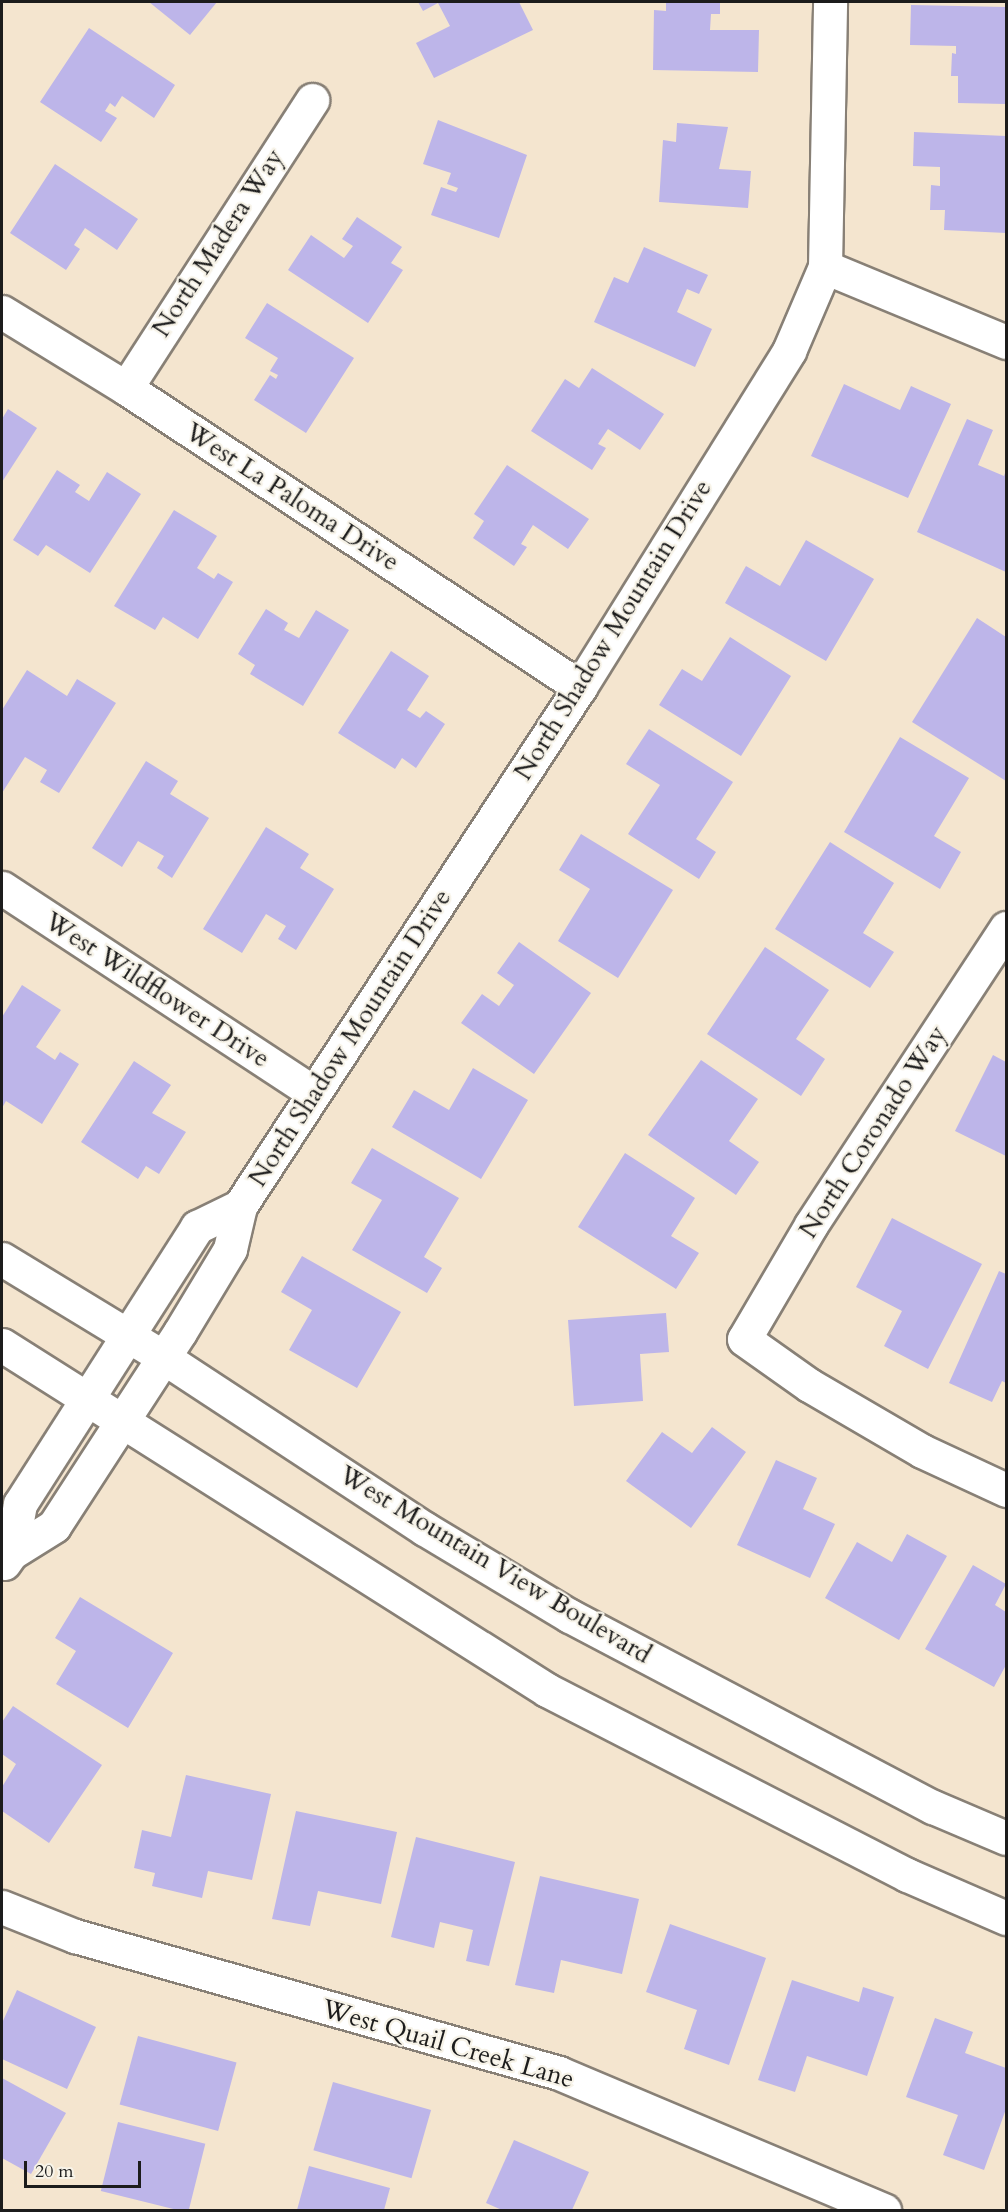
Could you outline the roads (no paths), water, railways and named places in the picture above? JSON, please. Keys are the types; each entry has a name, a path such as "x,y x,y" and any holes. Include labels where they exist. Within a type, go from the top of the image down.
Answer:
{"street":[{"name":"North Shadow Mountain Drive","path":"6,1560 54,1526 230,1249 240,1206 312,1092 580,687 789,351 825,267 830,2"},
{"name":"North Madera Way","path":"126,388 312,100"},
{"path":"825,267 1006,342"},
{"name":"West La Paloma Drive","path":"2,312 126,388 580,687"},
{"name":"West Wildflower Drive","path":"2,888 312,1092"},
{"name":"North Coronado Way","path":"1006,931 811,1225 744,1338 809,1385 922,1451 1006,1490"},
{"name":"North Shadow Mountain Drive","path":"6,1560 20,1504 197,1227 240,1206"},
{"name":"West Mountain View Boulevard","path":"2,1259 163,1357 425,1529 570,1616 933,1806 1006,1838"},
{"path":"2,1345 547,1690 907,1875 1006,1918"},
{"name":"West Quail Creek Lane","path":"2,1907 75,1936 559,2073 884,2211"}]}
